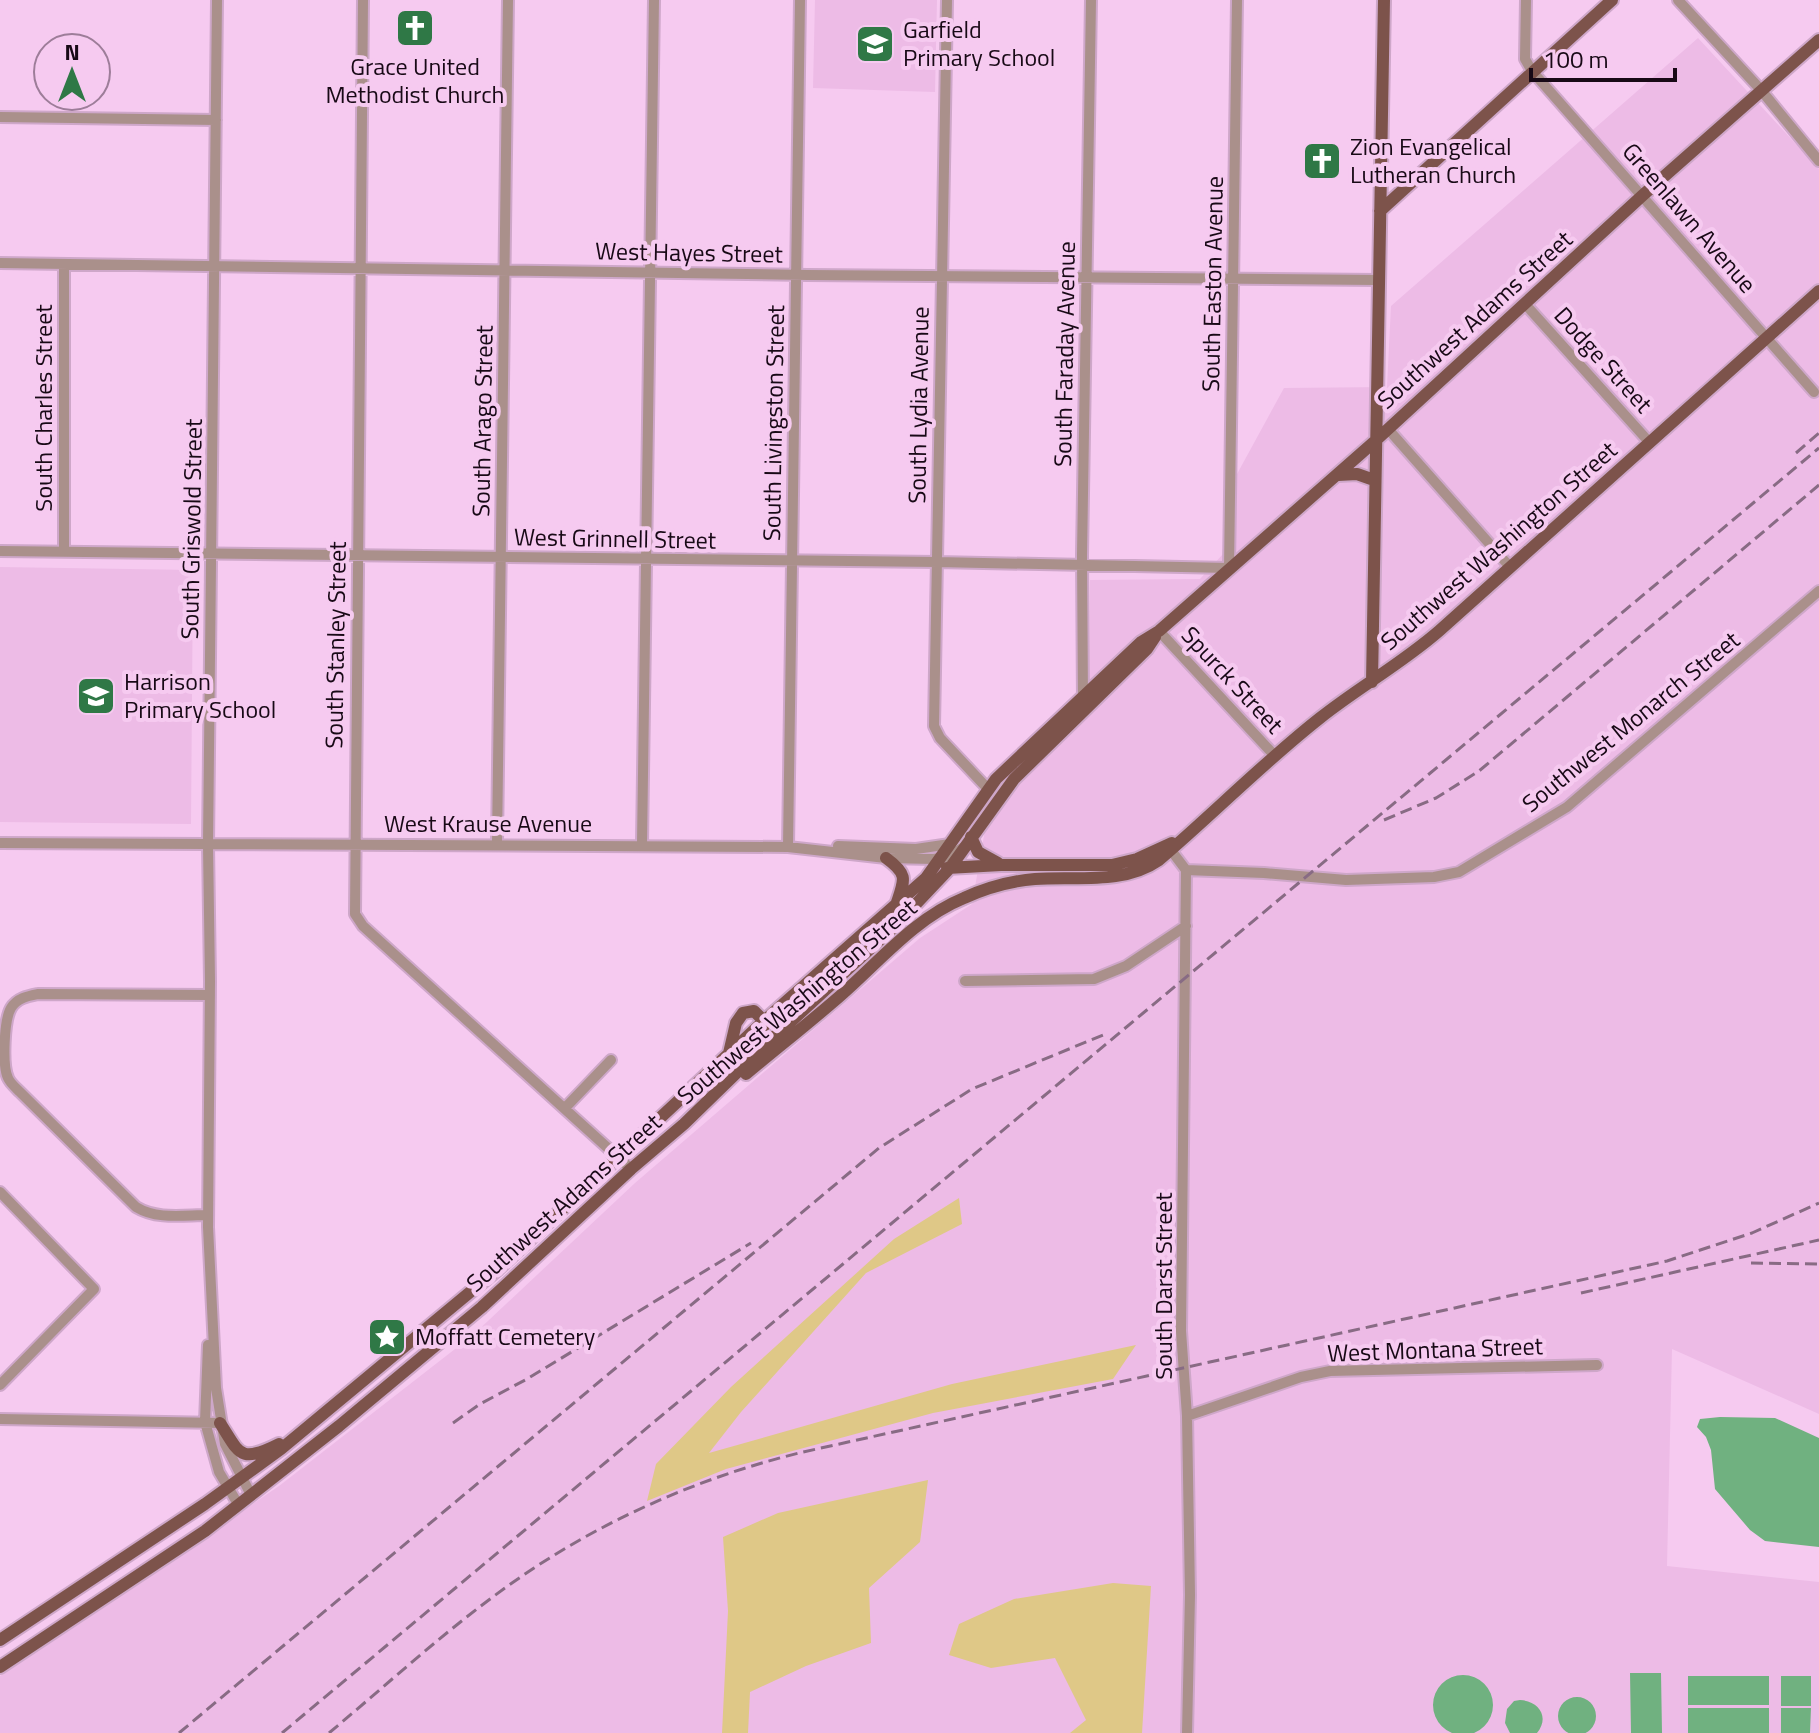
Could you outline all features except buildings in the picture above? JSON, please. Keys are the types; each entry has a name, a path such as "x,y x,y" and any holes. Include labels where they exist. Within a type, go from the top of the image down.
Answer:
{"main road":[{"path":"1372,682 1384,0"},
{"path":"1380,211 1612,0"},
{"name":"Southwest Adams Street","path":"945,864 950,844 988,789 1147,649 1159,631 1374,442 1643,195 1819,40"},
{"name":"Southwest Washington Street","path":"684,1124 839,998 906,936 945,908 980,891 1020,881 1122,875 1151,866 1169,847 1202,824 1275,756 1342,701 1429,640 1819,291"},
{"path":"1335,476 1349,473 1374,480"},
{"name":"Southwest Adams Street","path":"0,1667 205,1531 482,1307 684,1124 898,923 970,838 1014,779 1083,703"},
{"path":"970,838 978,852 1001,865"},
{"name":"Southwest Washington Street","path":"926,878 945,864 1112,865 1169,847"},
{"path":"886,858 900,868 903,875 904,882 896,905"},
{"name":"Southwest Adams Street","path":"0,1640 241,1479 319,1419 498,1269 764,1021 926,878"},
{"path":"729,1054 739,1017 754,1011 764,1021 761,1049"},
{"path":"220,1423 234,1448 250,1454 275,1446 319,1419"}],"street":[{"name":"South Griswold Street","path":"217,0 208,845 208,1215 210,1299 220,1423 227,1452 251,1495"},
{"name":"South Stanley Street","path":"363,0 354,911 359,923 631,1169"},
{"name":"South Arago Street","path":"497,843 508,0"},
{"path":"642,844 654,0"},
{"name":"South Livingston Street","path":"788,847 800,0"},
{"name":"South Lydia Avenue","path":"947,0 934,730 988,789"},
{"name":"South Faraday Avenue","path":"1083,703 1082,567 1091,0"},
{"name":"South Easton Avenue","path":"1229,568 1237,0"},
{"path":"1526,0 1525,59 1532,71"},
{"path":"1678,0 1761,90 1819,161"},
{"name":"Greenlawn Avenue","path":"1532,71 1814,392"},
{"path":"0,117 216,120"},
{"name":"West Hayes Street","path":"0,263 1378,280"},
{"name":"South Charles Street","path":"64,264 64,552"},
{"name":"Dodge Street","path":"1526,305 1650,443"},
{"path":"1388,429 1510,567"},
{"name":"West Grinnell Street","path":"0,551 1229,568"},
{"name":"Southwest Monarch Street","path":"1186,870 1346,880 1434,877 1459,872 1567,807 1819,591"},
{"name":"Spurck Street","path":"1159,631 1275,756"},
{"name":"West Krause Avenue","path":"0,843 497,843 788,847 945,864"},
{"path":"788,847 916,849 950,844"},
{"path":"1169,847 1186,870"},
{"name":"South Darst Street","path":"1186,870 1181,1331 1187,1416 1190,1595 1187,1733"},
{"path":"965,981 1094,979 1126,966 1186,926"},
{"path":"208,1215 155,1215 136,1207 20,1092 8,1078 5,1062 6,1020 10,1008 24,997 38,994 210,995"},
{"path":"565,1108 611,1060"},
{"path":"0,1192 94,1289 0,1385"},
{"name":"South Griswold Street","path":"210,1299 205,1422 214,1458 238,1504"},
{"name":"West Montana Street","path":"1187,1416 1301,1377 1330,1371 1597,1365"},
{"path":"0,1419 220,1423"}],"shaded area":[{"name":"Garfield Primary School","path":"815,0 937,0 935,92 813,88"},
{"path":"1698,38 1819,169 1819,1414 1672,1349 1667,1566 1819,1582 1819,1733 0,1733 0,1676 279,1486 473,1335 635,1183 920,938 972,904 985,830 997,809 1029,770 1089,716 1090,580 1200,579 1234,542 1237,474 1284,388 1387,387 1391,306"},
{"name":"Harrison Primary School","path":"0,567 193,570 191,824 0,822"},
{"path":"959,1198 962,1224 866,1273 741,1412 709,1453 952,1384 1136,1345 1113,1379 933,1413 726,1469 647,1501 656,1464 731,1387 894,1239"},
{"path":"1775,1418 1819,1438 1819,1547 1765,1541 1750,1530 1715,1489 1711,1450 1706,1437 1697,1427 1700,1419"},
{"path":"928,1480 920,1542 869,1588 871,1643 806,1666 750,1692 748,1733 722,1733 728,1611 723,1537 778,1513"},
{"path":"1113,1583 1151,1586 1142,1733 1070,1733 1086,1720 1055,1658 991,1668 949,1655 959,1624 1014,1599"},
{"path":"1630,1673 1661,1673 1662,1733 1631,1733"},
{"path":"1463,1675 1475,1677 1484,1684 1491,1693 1491,1717 1484,1726 1475,1733 1463,1735 1451,1733 1442,1726 1435,1717 1433,1705 1435,1693 1442,1684 1451,1677"},
{"path":"1688,1676 1769,1676 1769,1705 1688,1705"},
{"path":"1781,1676 1811,1676 1811,1706 1781,1706"},
{"path":"1577,1697 1590,1703 1596,1716 1590,1729 1577,1735 1564,1729 1558,1716 1564,1703"},
{"path":"1514,1701 1532,1703 1540,1711 1542,1721 1537,1733 1510,1733 1505,1723 1507,1709"},
{"path":"1688,1708 1769,1708 1769,1733 1688,1733"},
{"path":"1781,1708 1811,1708 1810,1733 1781,1733"}],"railway":[{"path":"1796,453 1819,433"},
{"path":"282,1733 1819,448"},
{"path":"1384,820 1436,798 1479,771 1819,485"},
{"path":"179,1733 879,1148 972,1089 1103,1035"},
{"path":"329,1733 455,1627 534,1568 597,1530 664,1498 732,1472 803,1452 1667,1261 1752,1233 1819,1203"},
{"path":"1581,1293 1819,1240"},
{"path":"453,1423 751,1243"},
{"path":"1751,1263 1819,1264"}],"place":[{"name":"Grace United Methodist Church","path":"415,28"},
{"name":"Garfield Primary School","path":"875,44"},
{"name":"Zion Evangelical Lutheran Church","path":"1322,161"},
{"name":"Harrison Primary School","path":"96,696"},
{"name":"Moffatt Cemetery","path":"387,1337"}]}
